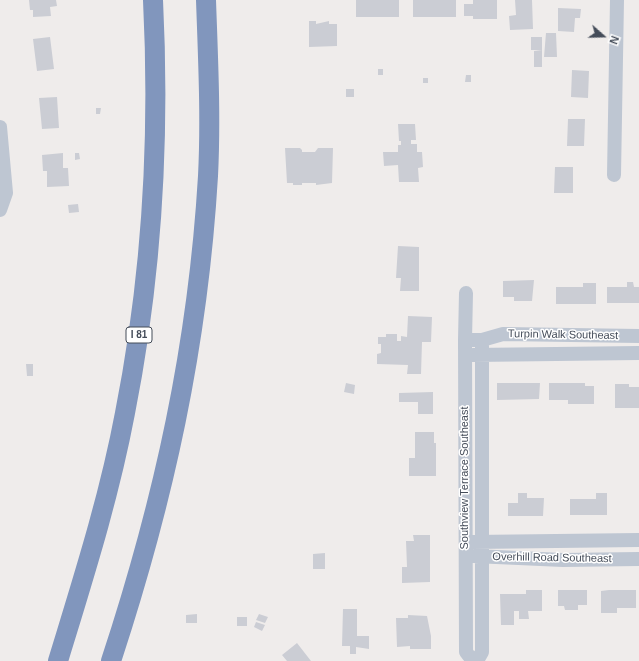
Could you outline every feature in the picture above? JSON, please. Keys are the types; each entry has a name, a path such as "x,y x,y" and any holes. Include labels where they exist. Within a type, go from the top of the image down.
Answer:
{"highway":[{"name":"I 81","path":"58,661 87,566 108,489 125,415 137,348 146,277 153,195 156,127 153,0"},
{"path":"112,661 155,517 175,432 190,348 201,262 208,174 209,80 206,0"}],"street":[{"path":"614,175 617,0"},
{"path":"0,126 6,193 0,210"},
{"name":"Southview Terrace Southeast","path":"466,293 466,652 473,661"},
{"name":"Turpin Walk Southeast","path":"465,340 482,340 503,334 639,336"},
{"name":"Southview Terrace Southeast","path":"477,661 482,652 482,340"},
{"name":"Turpin Walk Southeast","path":"465,355 639,353"},
{"name":"Overhill Road Southeast","path":"466,549 639,540"},
{"name":"Overhill Road Southeast","path":"482,549 496,558 639,559"}],"building":[{"path":"29,0 56,0 57,6 50,7 51,16 33,17 33,10 30,10"},
{"path":"356,0 399,0 399,17 356,17"},
{"path":"413,0 456,0 456,17 413,17"},
{"path":"473,0 497,0 497,19 473,19 473,16 464,16 464,4 473,4"},
{"path":"515,0 532,0 533,29 510,30 509,16 516,15"},
{"path":"558,8 581,9 580,18 575,18 574,32 558,31"},
{"path":"309,21 316,21 316,24 329,21 329,24 337,24 337,46 309,47"},
{"path":"546,33 556,33 557,57 544,57"},
{"path":"50,37 54,69 37,71 33,39"},
{"path":"531,37 542,37 542,50 531,50"},
{"path":"542,50 542,67 534,67 534,51"},
{"path":"378,69 383,69 383,75 378,75"},
{"path":"572,70 589,71 588,98 571,97"},
{"path":"466,75 471,75 471,82 465,82"},
{"path":"423,78 428,78 428,83 423,83"},
{"path":"346,89 354,89 354,97 346,97"},
{"path":"57,97 59,128 42,129 39,98"},
{"path":"96,108 101,108 100,114 96,114"},
{"path":"568,119 585,119 584,146 567,146"},
{"path":"398,124 415,124 416,140 411,140 411,144 417,144 417,152 422,152 423,167 418,168 419,182 399,182 398,165 384,166 383,152 398,152 398,145 401,145 401,141 399,141"},
{"path":"285,148 300,148 302,152 315,152 318,148 333,148 332,183 316,185 316,183 302,183 302,185 293,185 293,183 287,183"},
{"path":"63,153 63,168 68,168 69,186 47,187 47,171 43,171 42,155"},
{"path":"75,153 79,153 80,159 75,160"},
{"path":"555,167 573,167 573,193 554,193"},
{"path":"78,204 79,212 69,213 68,205"},
{"path":"398,246 419,247 419,291 400,291 401,278 396,278"},
{"path":"534,280 532,301 514,301 514,297 503,297 503,281"},
{"path":"627,282 633,282 634,287 639,287 639,303 607,303 607,287 627,287"},
{"path":"583,283 596,283 596,304 556,304 556,287 583,287"},
{"path":"408,316 432,317 431,342 422,342 421,374 407,374 408,365 377,364 377,354 381,353 381,344 378,344 378,337 386,337 386,334 397,334 397,341 401,341 401,336 407,337"},
{"path":"26,364 33,364 33,376 27,376"},
{"path":"346,383 355,385 354,394 344,392"},
{"path":"497,383 540,383 539,399 497,400"},
{"path":"549,383 585,383 585,386 594,386 594,404 568,404 568,400 549,400"},
{"path":"615,384 629,384 629,387 639,387 639,408 615,408"},
{"path":"433,392 433,414 418,414 418,402 399,402 399,393"},
{"path":"415,432 434,432 434,443 436,443 436,476 409,476 409,458 415,458"},
{"path":"518,493 527,493 527,498 544,498 543,516 508,516 508,503 518,503"},
{"path":"596,493 607,493 607,515 570,515 570,499 596,499"},
{"path":"413,535 430,535 430,582 402,583 402,567 407,567 406,541 414,541"},
{"path":"325,553 325,569 313,569 313,554"},
{"path":"526,590 542,590 542,611 528,611 529,619 519,619 519,611 514,611 514,625 501,625 500,594 526,594"},
{"path":"558,590 587,590 587,605 578,605 578,610 565,610 564,606 558,606"},
{"path":"636,590 636,608 617,608 617,613 601,613 601,591"},
{"path":"343,609 357,609 357,636 369,636 369,649 356,647 356,654 350,654 350,646 342,646"},
{"path":"197,614 197,623 186,623 186,615"},
{"path":"259,614 268,617 265,623 256,620"},
{"path":"408,615 427,616 431,636 431,649 410,649 410,646 397,647 396,618 408,618"},
{"path":"237,617 247,617 247,626 237,626"},
{"path":"256,622 265,625 262,631 254,627"},
{"path":"297,643 311,661 287,661 282,655"}]}
